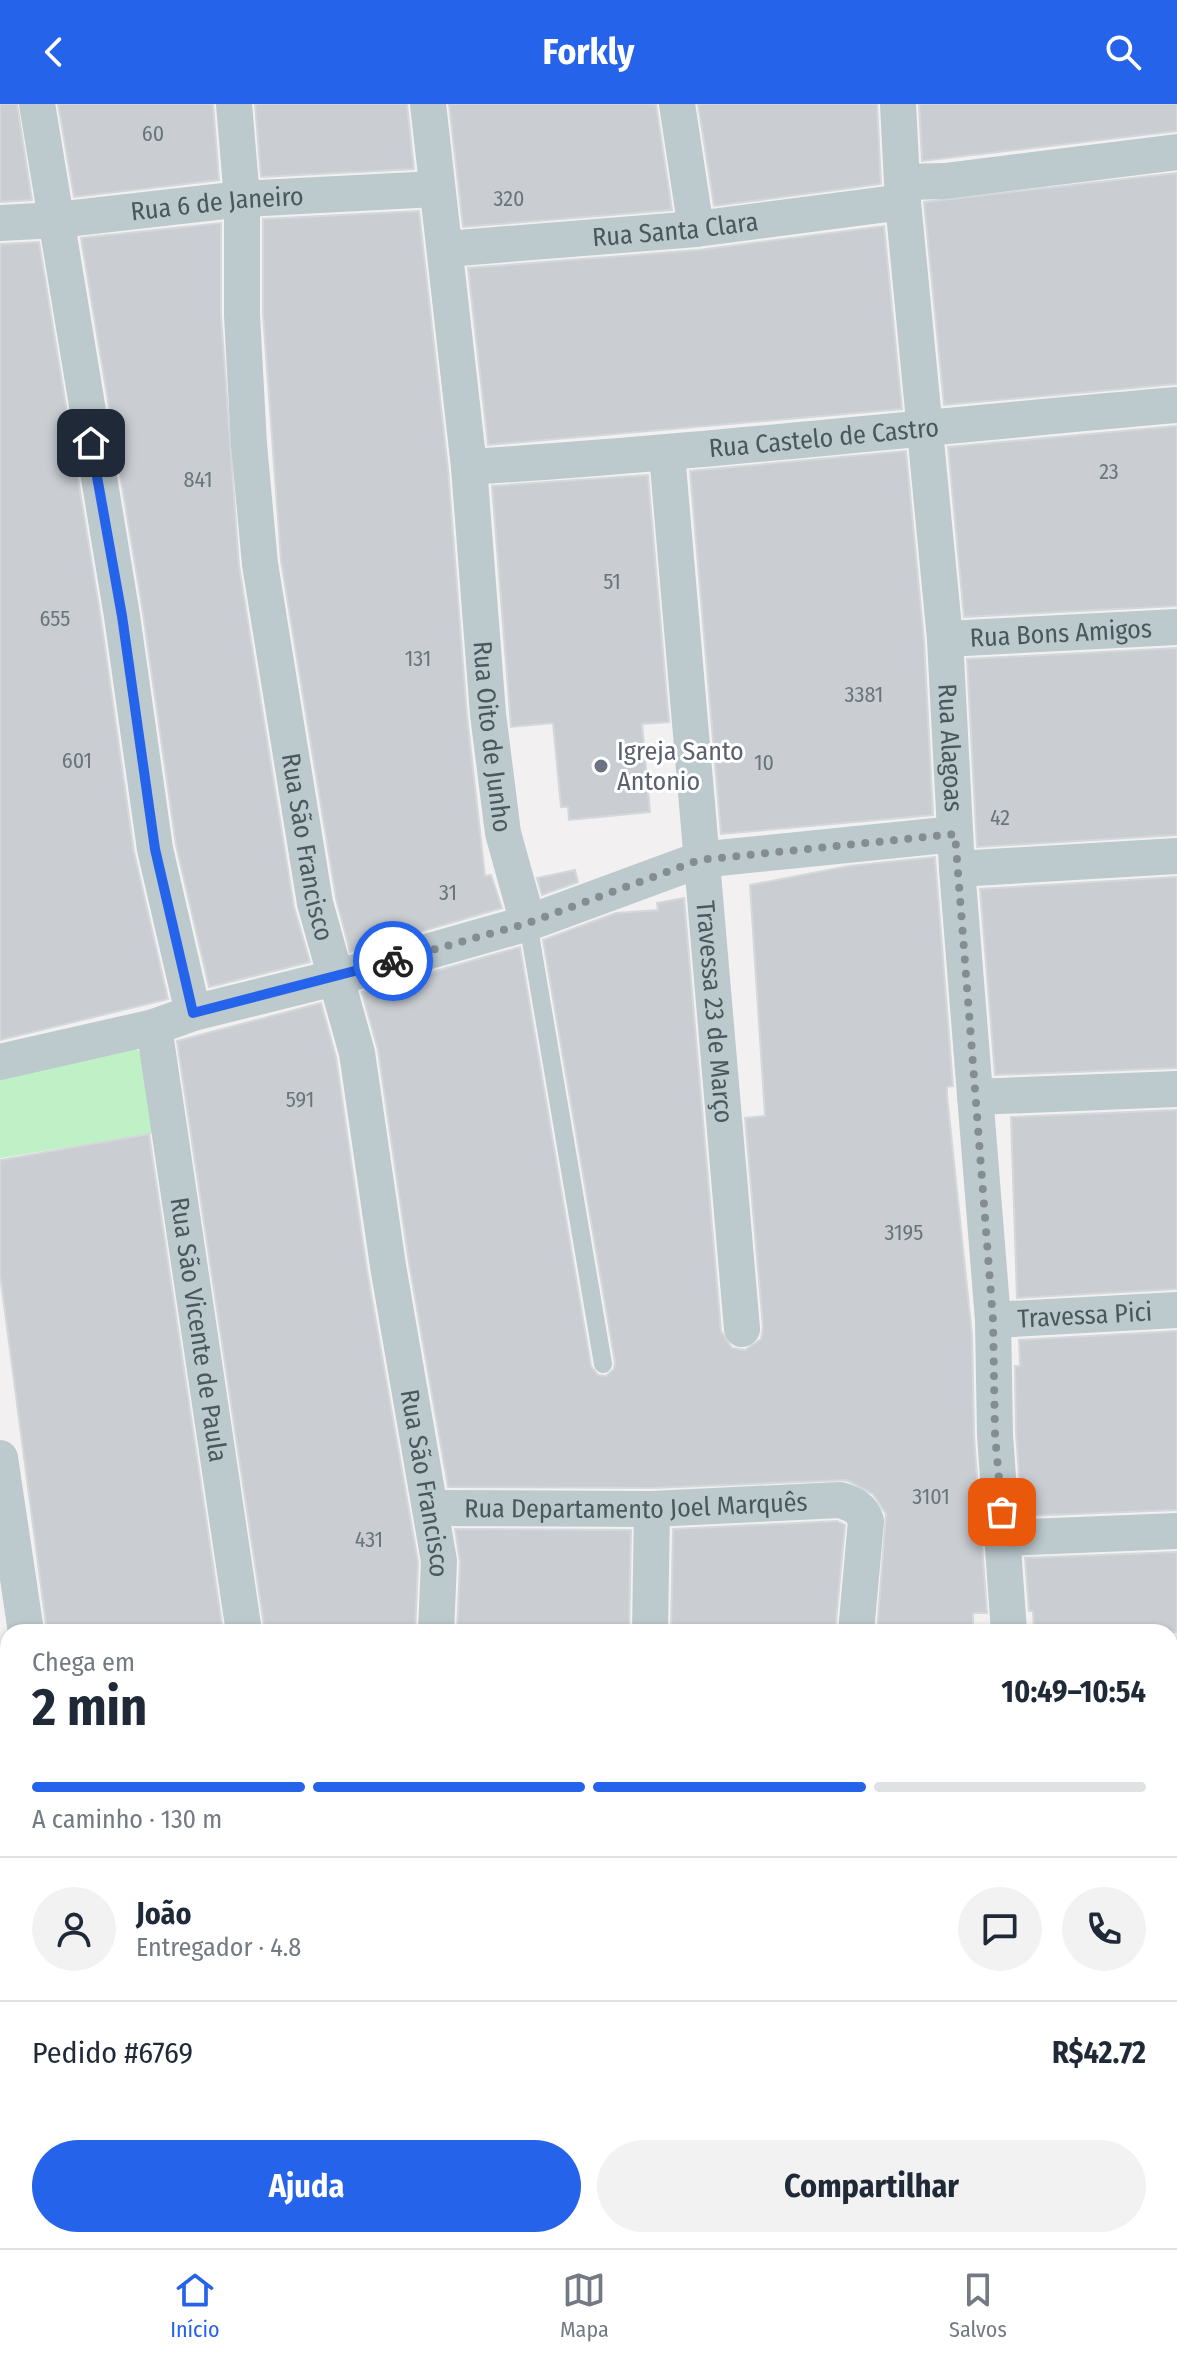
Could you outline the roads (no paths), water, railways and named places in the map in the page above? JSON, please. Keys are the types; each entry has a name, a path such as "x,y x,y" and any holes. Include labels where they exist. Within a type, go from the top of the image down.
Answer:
{"street":[{"path":"37,104 86,414 122,616 155,849 193,1013"},
{"name":"Rua São Francisco","path":"234,104 242,199 242,315 260,564 315,903 357,1053 388,1266 439,1561 436,1624"},
{"name":"Rua Oito de Junho","path":"428,104 435,189 446,249 469,467 488,714 503,833 528,923"},
{"path":"677,104 696,229"},
{"name":"Rua Alagoas","path":"898,104 903,192 945,639 956,851 993,1320 995,1435 1009,1624"},
{"name":"Rua Santa Clara","path":"446,249 696,229 903,192 945,181 1177,152"},
{"name":"Rua 6 de Janeiro","path":"0,223 57,220 242,199 435,189"},
{"name":"Rua Castelo de Castro","path":"469,467 667,454 924,426 1177,405"},
{"name":"Travessa 23 de Março","path":"667,454 699,860 742,1329"},
{"name":"Rua Bons Amigos","path":"945,639 1177,627"},
{"path":"0,1062 154,1027 193,1013 338,977 528,923 699,860 956,851 1177,856"},
{"name":"Rua São Vicente de Paula","path":"154,1027 243,1624"},
{"path":"975,1097 1177,1089"},
{"name":"Travessa Pici","path":"993,1320 1177,1310"},
{"path":"0,1458 25,1624"},
{"name":"Rua Departamento Joel Marquês","path":"430,1508 652,1509 840,1500 857,1507 866,1521 857,1624"},
{"path":"650,1624 652,1509"},
{"path":"1004,1538 1177,1531"}],"lane":[{"name":"Rua Oito de Junho","path":"528,923 603,1364"}],"place":[{"name":"Igreja Santo Antonio","path":"601,766"}]}
